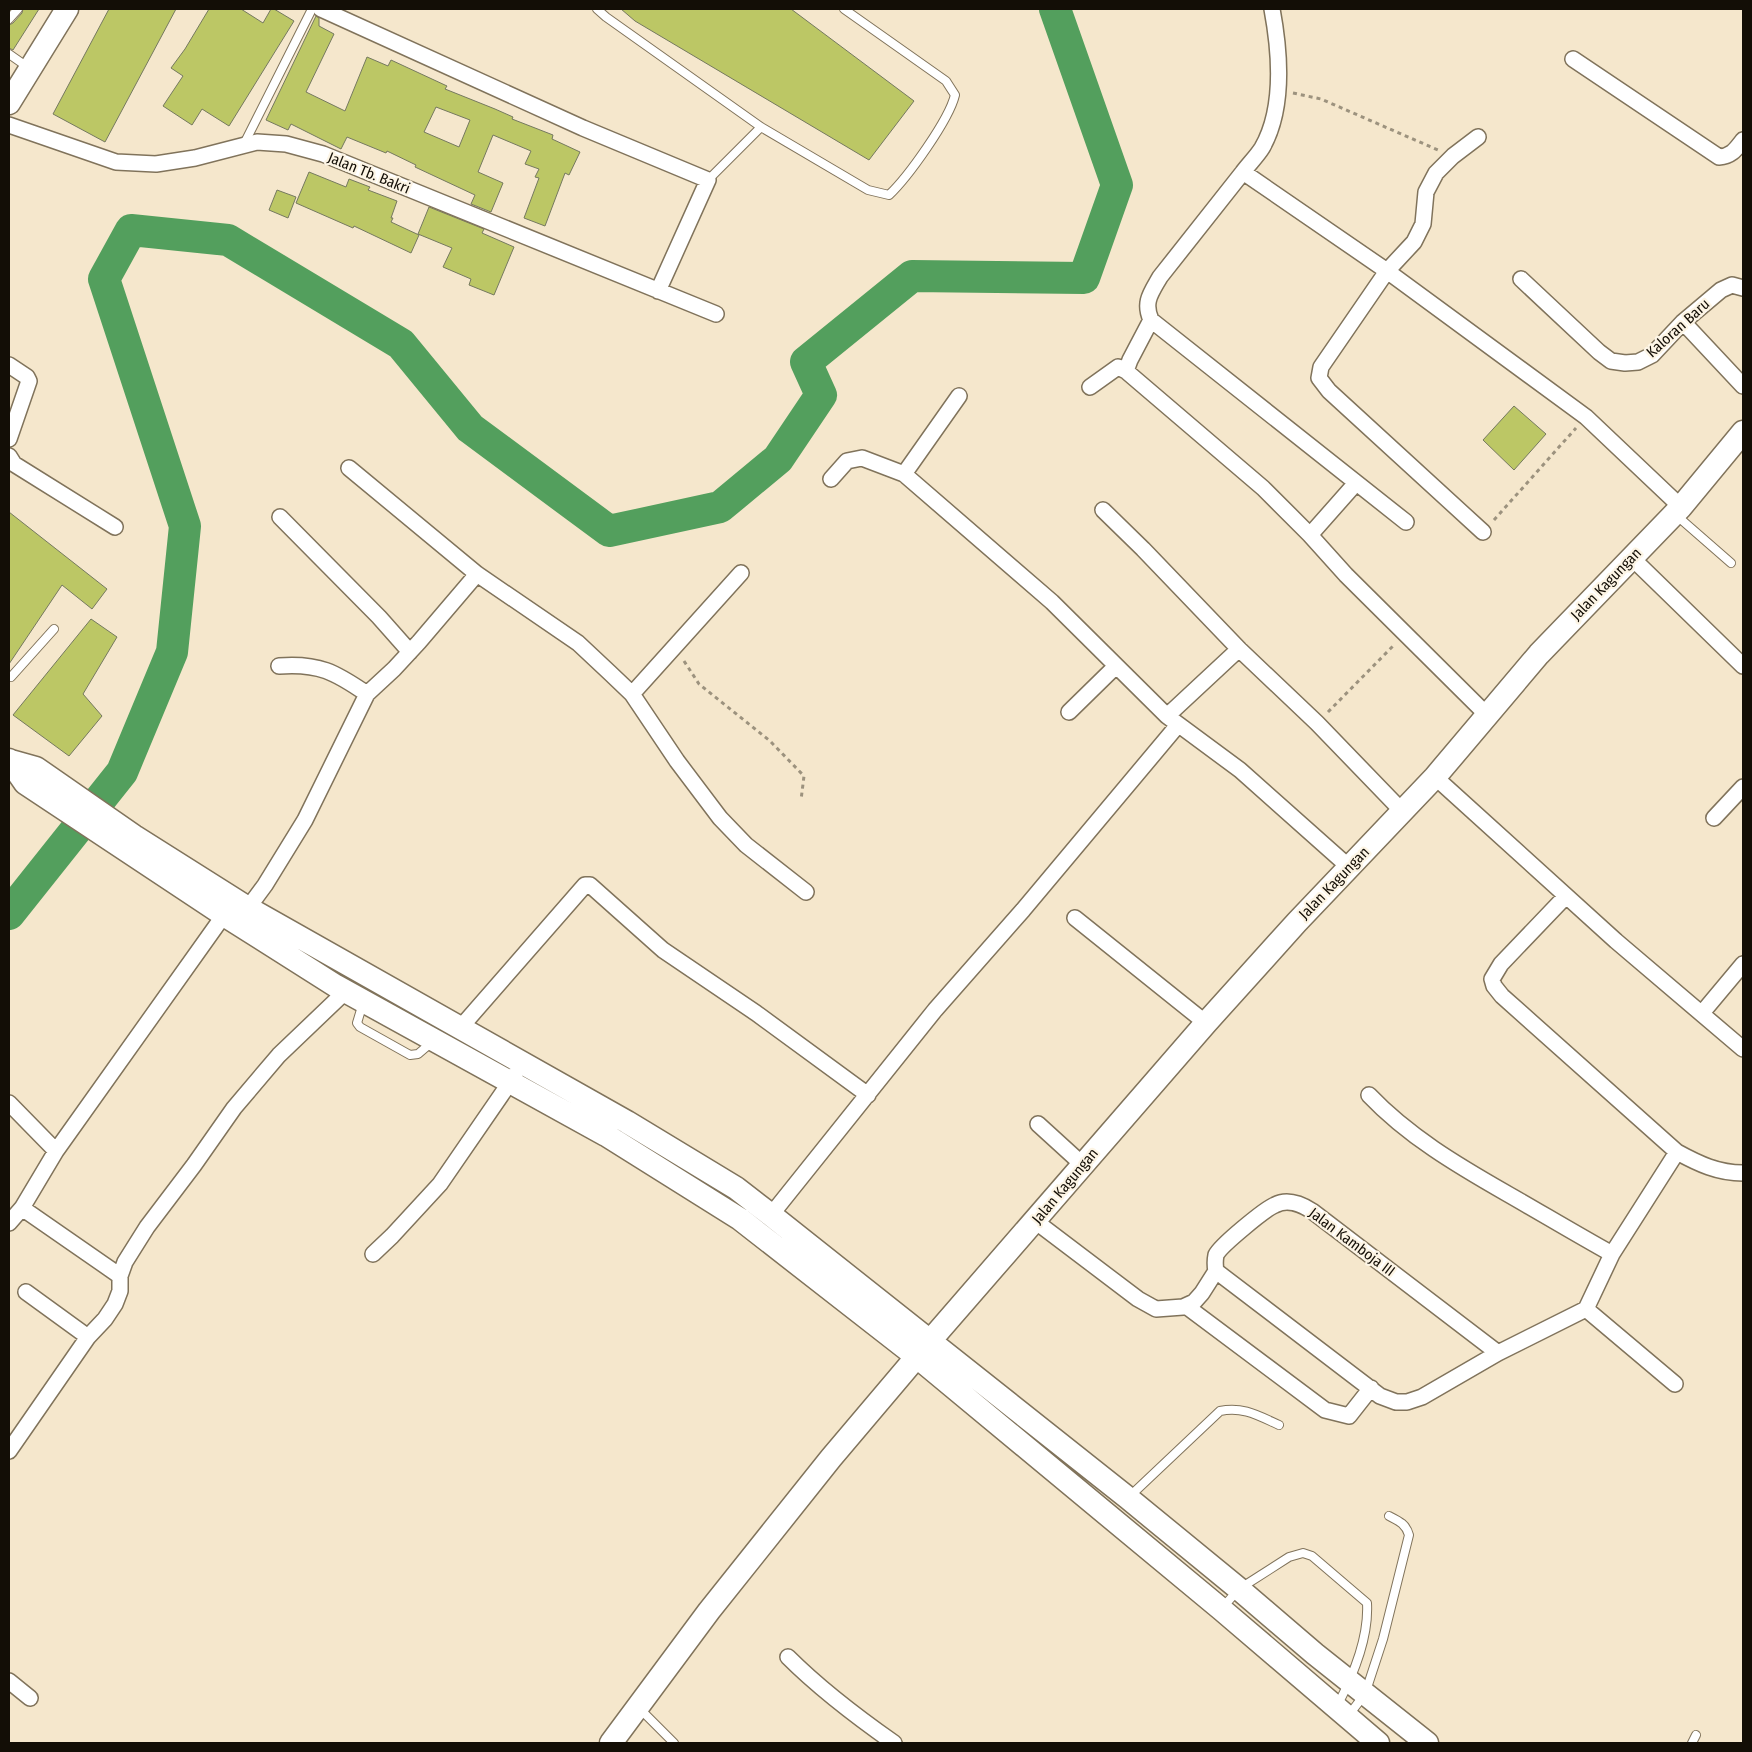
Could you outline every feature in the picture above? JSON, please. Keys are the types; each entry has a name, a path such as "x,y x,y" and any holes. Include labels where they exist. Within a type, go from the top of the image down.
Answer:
{"main road":[{"path":"9,103 66,9"},
{"name":"Jalan Kagungan","path":"611,1743 709,1611 812,1481 924,1349 1206,1023 1297,922 1435,777 1539,654 1677,510 1743,432"},
{"path":"10,761 25,782 45,786 128,842 224,915 355,996 606,1135 740,1219 924,1349 1128,1498 1315,1654 1427,1743"},
{"path":"128,842 373,980 461,1027 627,1122 736,1188 771,1214 1221,1609 1378,1743"}],"street":[{"path":"321,9 583,128 708,180 658,290"},
{"path":"1272,9 1276,29 1279,89 1270,132 1262,149 1160,277 1150,295 1146,310 1151,320 1406,522"},
{"path":"1573,59 1719,157 1732,154 1743,140"},
{"name":"Jalan Tb. Bakri","path":"9,125 116,162 156,164 195,158 257,142 286,144 322,154 716,314"},
{"path":"1478,137 1453,156 1436,173 1426,192 1423,224 1414,242 1387,271 1321,367 1319,378 1329,391 1483,532"},
{"path":"1243,172 1387,271 1586,417 1677,510"},
{"name":"Kaloran Baru","path":"1521,279 1599,352 1611,361 1625,364 1638,362 1652,354 1683,322 1722,290 1732,285 1743,288"},
{"path":"1126,371 1151,320"},
{"path":"1683,322 1743,386"},
{"path":"9,365 27,377 28,381 9,439"},
{"path":"1090,387 1118,367 1126,371 1263,488 1310,535 1346,575 1487,715"},
{"path":"904,474 959,396"},
{"path":"9,456 14,464 115,527"},
{"path":"831,479 847,462 862,458 904,474 1052,602 1173,721 1240,770 1350,867"},
{"path":"349,468 477,574 578,643 632,694 677,761 720,818 746,845 806,892"},
{"path":"1310,535 1356,483"},
{"path":"1103,510 1239,649 1317,723 1402,811"},
{"path":"280,517 379,616 410,652"},
{"path":"1632,558 1743,666"},
{"path":"632,694 741,573"},
{"path":"248,908 265,885 305,820 367,694 394,670 477,574"},
{"path":"771,1214 935,1010 1023,910 1173,721 1239,649"},
{"path":"279,666 315,666 339,675 367,694"},
{"path":"1069,712 1116,666"},
{"path":"1435,777 1616,941 1743,1050"},
{"path":"1714,818 1743,787"},
{"path":"461,1027 585,885 590,885 663,950 868,1095"},
{"path":"1566,896 1501,964 1492,979 1494,986 1502,996 1677,1152 1697,1163 1720,1172 1743,1173"},
{"path":"9,1223 22,1208 56,1151 224,915"},
{"path":"1075,918 1206,1023"},
{"path":"1702,1013 1743,964"},
{"path":"9,1451 88,1337 105,1319 115,1304 120,1291 120,1276 125,1262 146,1227 194,1165 234,1108 279,1055 355,996"},
{"path":"373,1254 440,1184 523,1063"},
{"path":"1369,1094 1388,1115 1470,1172 1612,1254"},
{"path":"9,1103 56,1151"},
{"path":"1038,1124 1083,1165"},
{"path":"1216,1271 1380,1396 1396,1402 1407,1402 1422,1397 1498,1353 1586,1309 1612,1254 1677,1152"},
{"name":"Jalan Kamboja III","path":"1186,1306 1194,1302 1202,1293 1216,1271 1216,1254 1225,1244 1276,1204 1300,1203 1498,1353"},
{"path":"22,1208 120,1276"},
{"path":"1035,1221 1138,1299 1156,1309 1186,1306 1325,1410 1350,1416 1371,1388"},
{"path":"26,1292 88,1337"},
{"path":"1586,1309 1675,1384"},
{"path":"788,1657 851,1712 894,1743"},
{"path":"9,1681 30,1698"}],"lane":[{"path":"9,19 18,9"},
{"path":"243,146 312,9"},
{"path":"597,9 761,127 868,190 889,195 925,150 953,106 955,95 946,81 844,9"},
{"path":"9,54 30,69"},
{"path":"708,180 761,127"},
{"path":"1677,510 1731,563"},
{"path":"10,678 54,629"},
{"path":"1128,1498 1220,1410 1232,1408 1246,1411 1279,1425"},
{"path":"1341,1713 1358,1688 1383,1639 1409,1536 1407,1528 1401,1522 1389,1516"},
{"path":"1221,1609 1239,1589 1289,1557 1303,1553 1312,1556 1367,1603 1368,1620 1358,1688 1341,1713"},
{"path":"638,1707 674,1743"},
{"path":"1692,1743 1696,1735"}],"path":[{"path":"1279,89 1321,99 1453,156"},
{"path":"1483,532 1586,417"},
{"path":"1317,723 1405,634"},
{"path":"676,647 699,684 770,741 804,776 802,800"}],"building":[{"path":"23,9 39,9 13,50 9,48 9,25 22,13"},
{"path":"109,9 176,9 105,142 53,114"},
{"path":"209,9 241,9 263,23 271,9 274,9 294,21 229,126 202,109 192,125 163,106 183,76 171,68"},
{"path":"621,9 791,9 914,101 869,160 635,21"},
{"path":"316,16 319,18 319,26 334,34 306,92 345,111 367,57 388,66 391,60 447,86 445,89 553,135 552,139 580,152 569,175 565,173 545,226 524,218 539,178 535,177 539,169 525,164 531,151 493,135 478,172 503,183 491,212 471,204 475,195 415,167 416,165 387,151 386,153 347,137 341,149 291,124 288,130 266,120","holes":["436,107 470,120 459,147 424,132"]},
{"path":"309,172 346,187 349,179 370,187 368,190 397,201 391,222 419,235 411,253 354,226 353,228 296,203"},
{"path":"277,190 296,197 288,218 269,210"},
{"path":"429,207 484,229 482,233 514,247 494,295 469,285 471,279 443,267 452,248 418,234"},
{"path":"1514,406 1546,434 1514,470 1483,440"},
{"path":"9,512 107,589 92,609 62,585 9,664"},
{"path":"91,619 117,637 83,694 102,716 69,756 13,715"}],"waterway":[{"path":"9,914 122,772 172,652 185,526 104,279 131,230 228,240 401,344 470,428 609,531 720,507 778,459 821,395 806,362 912,276 1084,278 1117,185 1055,9"}]}
